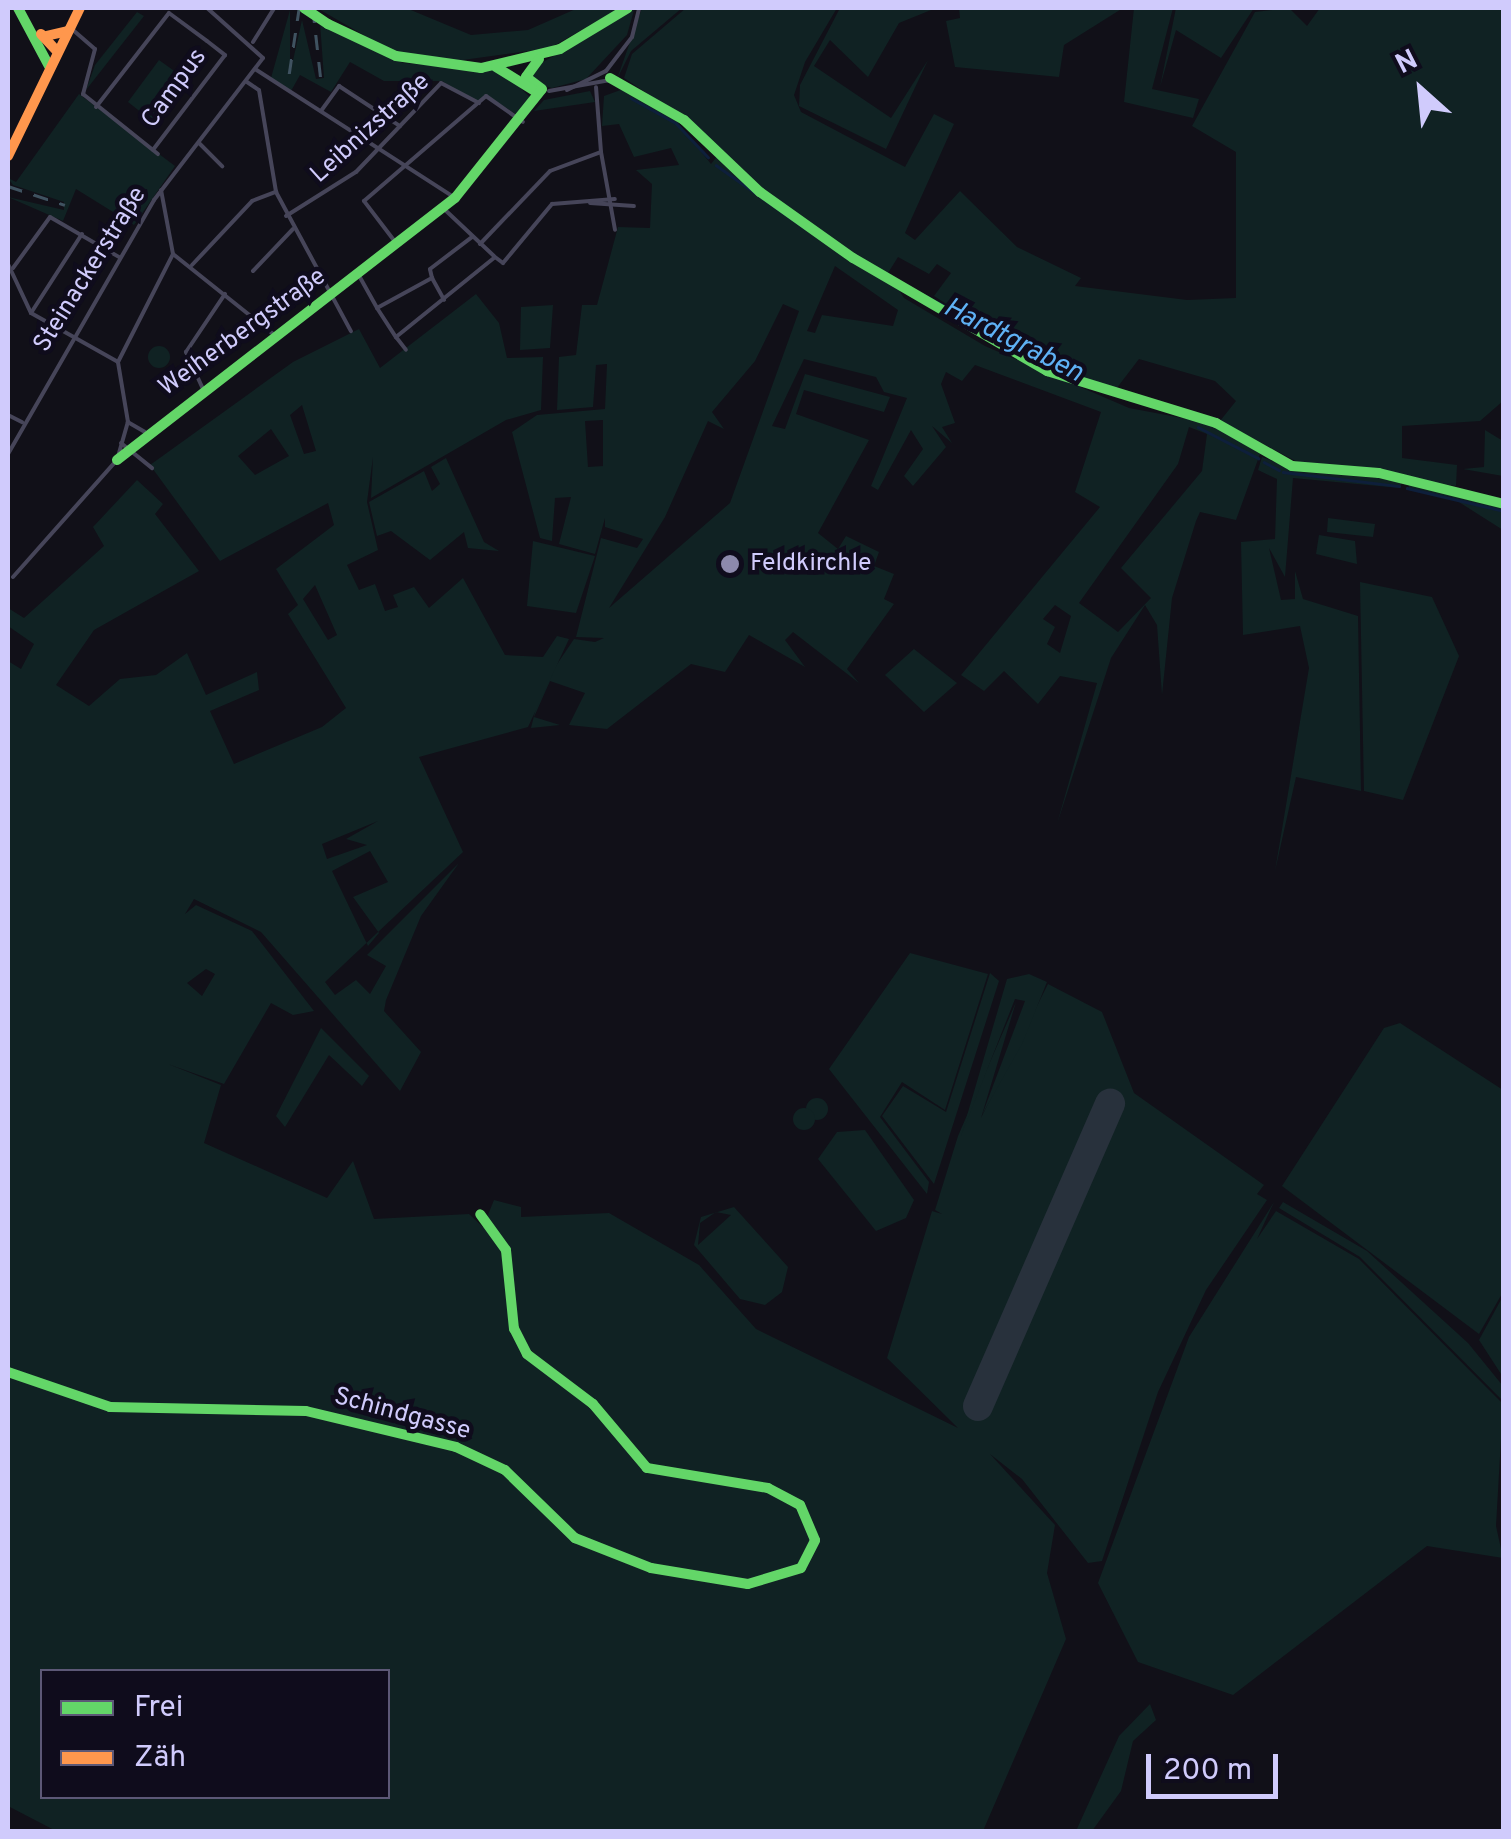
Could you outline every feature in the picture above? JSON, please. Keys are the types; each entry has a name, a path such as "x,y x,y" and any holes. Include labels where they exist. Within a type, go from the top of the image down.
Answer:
{"street":[{"path":"18,8 56,51"},
{"path":"9,154 48,66 80,8"},
{"path":"207,8 252,43 274,8"},
{"path":"304,8 328,24 417,62 492,66 546,54 636,8"},
{"path":"451,8 496,8"},
{"path":"600,102 636,8"},
{"name":"Campus","path":"169,12 224,55 155,152 96,106 169,12"},
{"path":"42,37 68,29"},
{"path":"68,29 95,48 82,88 96,106"},
{"path":"42,37 48,66"},
{"name":"Steinackerstraße","path":"8,454 68,336 161,190 255,69 262,50 252,43"},
{"name":"Weiherbergstraße","path":"117,460 124,446 277,337 455,198 533,108 543,92 526,74 546,54"},
{"path":"492,66 543,92 609,81 684,120 760,192 853,258 1048,372 1216,423 1292,466 1379,473 1504,504"},
{"path":"255,69 455,198"},
{"path":"266,77 259,90 276,192 351,330"},
{"path":"246,81 259,90"},
{"path":"593,83 609,81"},
{"name":"Leibnizstraße","path":"286,216 379,150 441,83 479,104"},
{"path":"593,83 600,102 601,152 616,202 615,230"},
{"path":"321,111 339,86 400,126"},
{"path":"396,242 364,201 409,168 486,96 524,122"},
{"path":"199,142 222,166"},
{"path":"480,244 550,171 601,152"},
{"path":"152,468 124,446 128,422 118,362 172,254 161,190"},
{"path":"192,265 252,202 276,192"},
{"path":"443,208 503,263 552,204 581,201 634,206"},
{"path":"13,268 50,217 119,257"},
{"path":"253,271 294,229"},
{"path":"31,313 82,234"},
{"path":"444,300 430,269 472,237"},
{"path":"172,254 192,265 277,337"},
{"path":"396,337 495,257"},
{"path":"8,264 31,313 118,362"},
{"path":"357,272 406,350"},
{"path":"378,308 432,278"},
{"path":"203,388 186,352 225,294"},
{"path":"8,416 22,422"},
{"path":"128,422 145,432"},
{"path":"13,577 117,460"},
{"name":"Schindgasse","path":"8,1372 76,1401 306,1411 456,1447 505,1470 575,1538 651,1568 764,1584 800,1568 815,1540 800,1505 768,1488 647,1468 593,1404 527,1354 514,1329 506,1250 480,1214"}],"shaded area":[{"path":"317,8 406,8 471,35 528,30 578,8 620,8 550,48 448,62 391,51"},
{"path":"642,8 682,8 631,51 617,79"},
{"path":"686,8 837,8 805,62 794,95 801,112 905,167 934,114 954,124 905,233 915,240 960,191 1017,247 1081,278 1075,286 1187,300 1236,298 1236,152 1192,126 1255,12 1289,8 1307,26 1320,8 1503,8 1503,401 1480,421 1402,426 1402,458 1457,465 1456,486 1305,466 1220,421 1236,401 1215,381 1139,359 1113,393 1048,369 934,296 951,273 937,264 929,274 898,257 888,273 904,298 985,346 1129,408 1214,424 1260,454 1236,520 1200,512 1196,521 1172,598 1162,695 1157,625 1145,605 1111,658 1057,824 1097,683 1060,676 1038,704 1004,671 984,691 961,675 1100,507 1075,492 1101,412 975,365 962,381 946,372 941,384 955,423 942,427 952,443 932,426 946,447 913,486 904,476 923,449 911,430 878,490 871,486 907,398 884,392 876,377 804,359 772,426 785,429 805,374 890,397 884,412 804,390 796,414 869,440 818,533 838,549 846,536 879,552 874,566 894,574 884,599 894,604 847,669 859,683 793,632 785,640 805,667 749,635 725,672 691,664 607,729 569,725 585,693 550,681 534,717 560,725 531,728 538,700 547,679 574,639 595,642 604,638 576,637 601,538 637,548 643,539 605,527 605,518 595,554 559,544 571,497 555,498 552,541 540,538 512,432 537,415 605,409 607,364 596,365 593,407 557,410 559,357 576,355 582,305 597,305 618,227 650,228 652,184 636,170 679,165 671,148 634,157 619,124 602,126 604,96 626,88 675,119 711,164 718,155 696,126 624,78 632,54","holes":["835,266 898,310 893,326 822,315 815,333 807,331","783,304 799,311 730,503 609,608 665,517 708,421 724,429 712,412 755,361","603,420 603,466 588,467 585,421","1189,427 1207,434 1202,471 1121,568 1151,598 1118,632 1079,603 1178,464","1055,605 1071,616 1060,653 1047,644 1055,627 1043,619"]},
{"path":"840,8 936,8 899,23 868,77 830,40 814,66 891,118 928,60 886,149 799,106 800,85"},
{"path":"959,8 1123,8 1064,45 1059,77 955,67 946,21 960,18"},
{"path":"1134,8 1173,8 1152,89 1199,99 1193,118 1124,102"},
{"path":"1176,8 1254,8 1221,58 1176,30 1160,87"},
{"path":"290,10 290,74 302,20 316,79 324,78 320,23 403,63 502,71 532,99 522,118 486,95 477,103 442,81 384,81 350,62 331,92 300,75 291,91 271,78"},
{"path":"634,10 627,35 586,79 552,88 531,82 529,70"},
{"path":"137,12 144,16 86,90 95,65"},
{"path":"159,60 184,78 152,121 128,102"},
{"path":"590,91 595,102 534,111 544,100"},
{"path":"79,94 175,166 134,225 76,189 63,221 8,197 64,210 64,202 13,185 8,178 16,182"},
{"path":"476,294 499,323 507,358 543,357 541,410 506,420 371,498 373,457 367,502 378,550 347,565 359,590 375,584 385,611 398,607 393,595 414,587 429,608 463,578 505,655 543,657 557,636 569,639 528,727 419,757 463,852 378,932 353,897 388,882 370,851 332,871 367,943 325,982 335,995 356,980 370,994 386,966 367,955 459,863 421,916 386,1000 384,1011 421,1052 400,1091 261,932 194,899 185,914 196,905 252,931 314,1011 293,1015 271,1003 224,1084 168,1064 221,1085 204,1143 327,1198 353,1161 374,1219 469,1214 483,1227 494,1200 521,1207 521,1217 609,1213 699,1265 756,1329 958,1428 887,1358 932,1211 942,1214 935,1210 958,1136 1016,1002 981,1118 1048,984 1102,1012 1134,1093 1264,1185 1257,1194 1267,1200 1206,1290 1158,1392 1102,1561 1088,1563 1022,1479 990,1454 1055,1525 1047,1573 1066,1639 983,1831 58,1832 8,1806 8,661 21,669 34,644 8,626 8,608 24,618 104,546 93,527 137,480 163,504 155,514 199,571 94,630 56,685 89,706 120,679 156,675 187,653 206,695 257,672 259,690 210,711 234,764 322,727 346,708 288,614 298,605 276,569 334,525 328,503 220,561 150,465 293,362 359,329 380,368","holes":["302,405 316,451 304,454 290,415","271,429 289,456 255,475 238,456","315,585 337,635 328,640 303,599","378,821 346,839 367,845 327,859 322,844","206,969 215,974 202,996 187,983"]},
{"path":"553,305 550,348 520,350 521,307"},
{"path":"159,346 167,349 167,365 159,368 151,365 148,357 151,349"},
{"path":"1485,430 1503,441 1503,476 1463,469 1484,467"},
{"path":"1262,457 1301,472 1402,480 1400,488 1293,478 1285,577 1269,548 1281,600 1295,599 1295,571 1303,599 1358,616 1361,791 1296,777 1275,871 1309,668 1300,626 1243,635 1241,542 1275,539 1277,479 1258,470"},
{"path":"446,458 484,542 499,551 468,548 464,532 430,560 391,531 377,536 369,502 424,471 432,491 440,484 431,467"},
{"path":"1410,482 1503,508 1503,530 1451,497 1408,490"},
{"path":"1328,518 1375,524 1373,537 1327,532"},
{"path":"1319,535 1355,541 1357,564 1316,554"},
{"path":"533,541 595,556 576,613 527,606"},
{"path":"1360,582 1432,597 1459,656 1403,800 1364,791"},
{"path":"914,649 957,683 924,712 885,675"},
{"path":"910,953 988,974 945,1110 902,1082 880,1117 929,1182 927,1194 829,1069"},
{"path":"990,973 999,981 934,1184 882,1116 903,1086 946,1112"},
{"path":"1029,974 1047,982 1022,1044 982,1115 1025,1001 1015,999 961,1136 1007,979"},
{"path":"1400,1023 1503,1090 1503,1292 1479,1334 1282,1186 1384,1028"},
{"path":"321,1028 369,1076 362,1086 329,1055 285,1127 276,1116"},
{"path":"813,1098 821,1098 828,1109 821,1120 813,1120 806,1113 806,1105"},
{"path":"800,1108 808,1108 815,1119 808,1130 800,1130 793,1123 793,1115"},
{"path":"865,1130 914,1200 906,1218 876,1231 818,1159 837,1132"},
{"path":"1274,1202 1257,1239 1276,1211 1359,1259 1503,1404 1496,1526 1503,1558 1427,1546 1233,1695 1138,1662 1098,1583 1189,1337"},
{"path":"1283,1202 1367,1251 1468,1343 1503,1386 1503,1401 1360,1257 1279,1208"},
{"path":"734,1207 788,1267 782,1292 765,1305 740,1299 694,1245 701,1217 715,1213 700,1223 698,1245 731,1215 717,1212"},
{"path":"1503,1296 1503,1377 1479,1340"},
{"path":"1150,1704 1156,1720 1133,1741 1121,1791 1092,1831 1076,1831 1119,1736"}],"waterway":[{"path":"631,98 676,123 708,157"},
{"name":"Hardtgraben","path":"716,165 805,228"},
{"name":"Hardtgraben","path":"836,250 863,267"},
{"name":"Hardtgraben","path":"909,287 1083,379"},
{"name":"Hardtgraben","path":"1198,427 1258,458"},
{"name":"Hardtgraben","path":"1264,462 1279,470"},
{"name":"Hardtgraben","path":"1283,472 1399,486"},
{"name":"Hardtgraben","path":"1407,488 1504,511"}],"runway":[{"path":"978,1406 1110,1104"}],"railway":[{"path":"289,74 299,8"},
{"path":"313,8 321,79"},
{"path":"8,186 65,205"}],"traffic: fast":[{"path":"18,8 49,66"},
{"path":"304,8 328,24"},
{"path":"328,24 396,56 481,68 560,49 628,8"},
{"path":"539,59 526,77 542,89"},
{"path":"496,67 538,93"},
{"path":"610,78 684,120 760,192 853,258 1047,371 1216,423 1292,466 1379,473 1504,504"},
{"path":"117,460 455,198 542,89"},
{"path":"8,1372 110,1407 306,1411 456,1447 505,1470 575,1538 651,1568 748,1584 801,1568 815,1540 800,1505 768,1488 647,1468 593,1404 527,1354 514,1329 506,1250 480,1214"}],"traffic: slow":[{"path":"8,156 80,8"},
{"path":"46,36 67,31"},
{"path":"41,34 57,51"}],"place":[{"name":"Feldkirchle","path":"730,564"}]}
